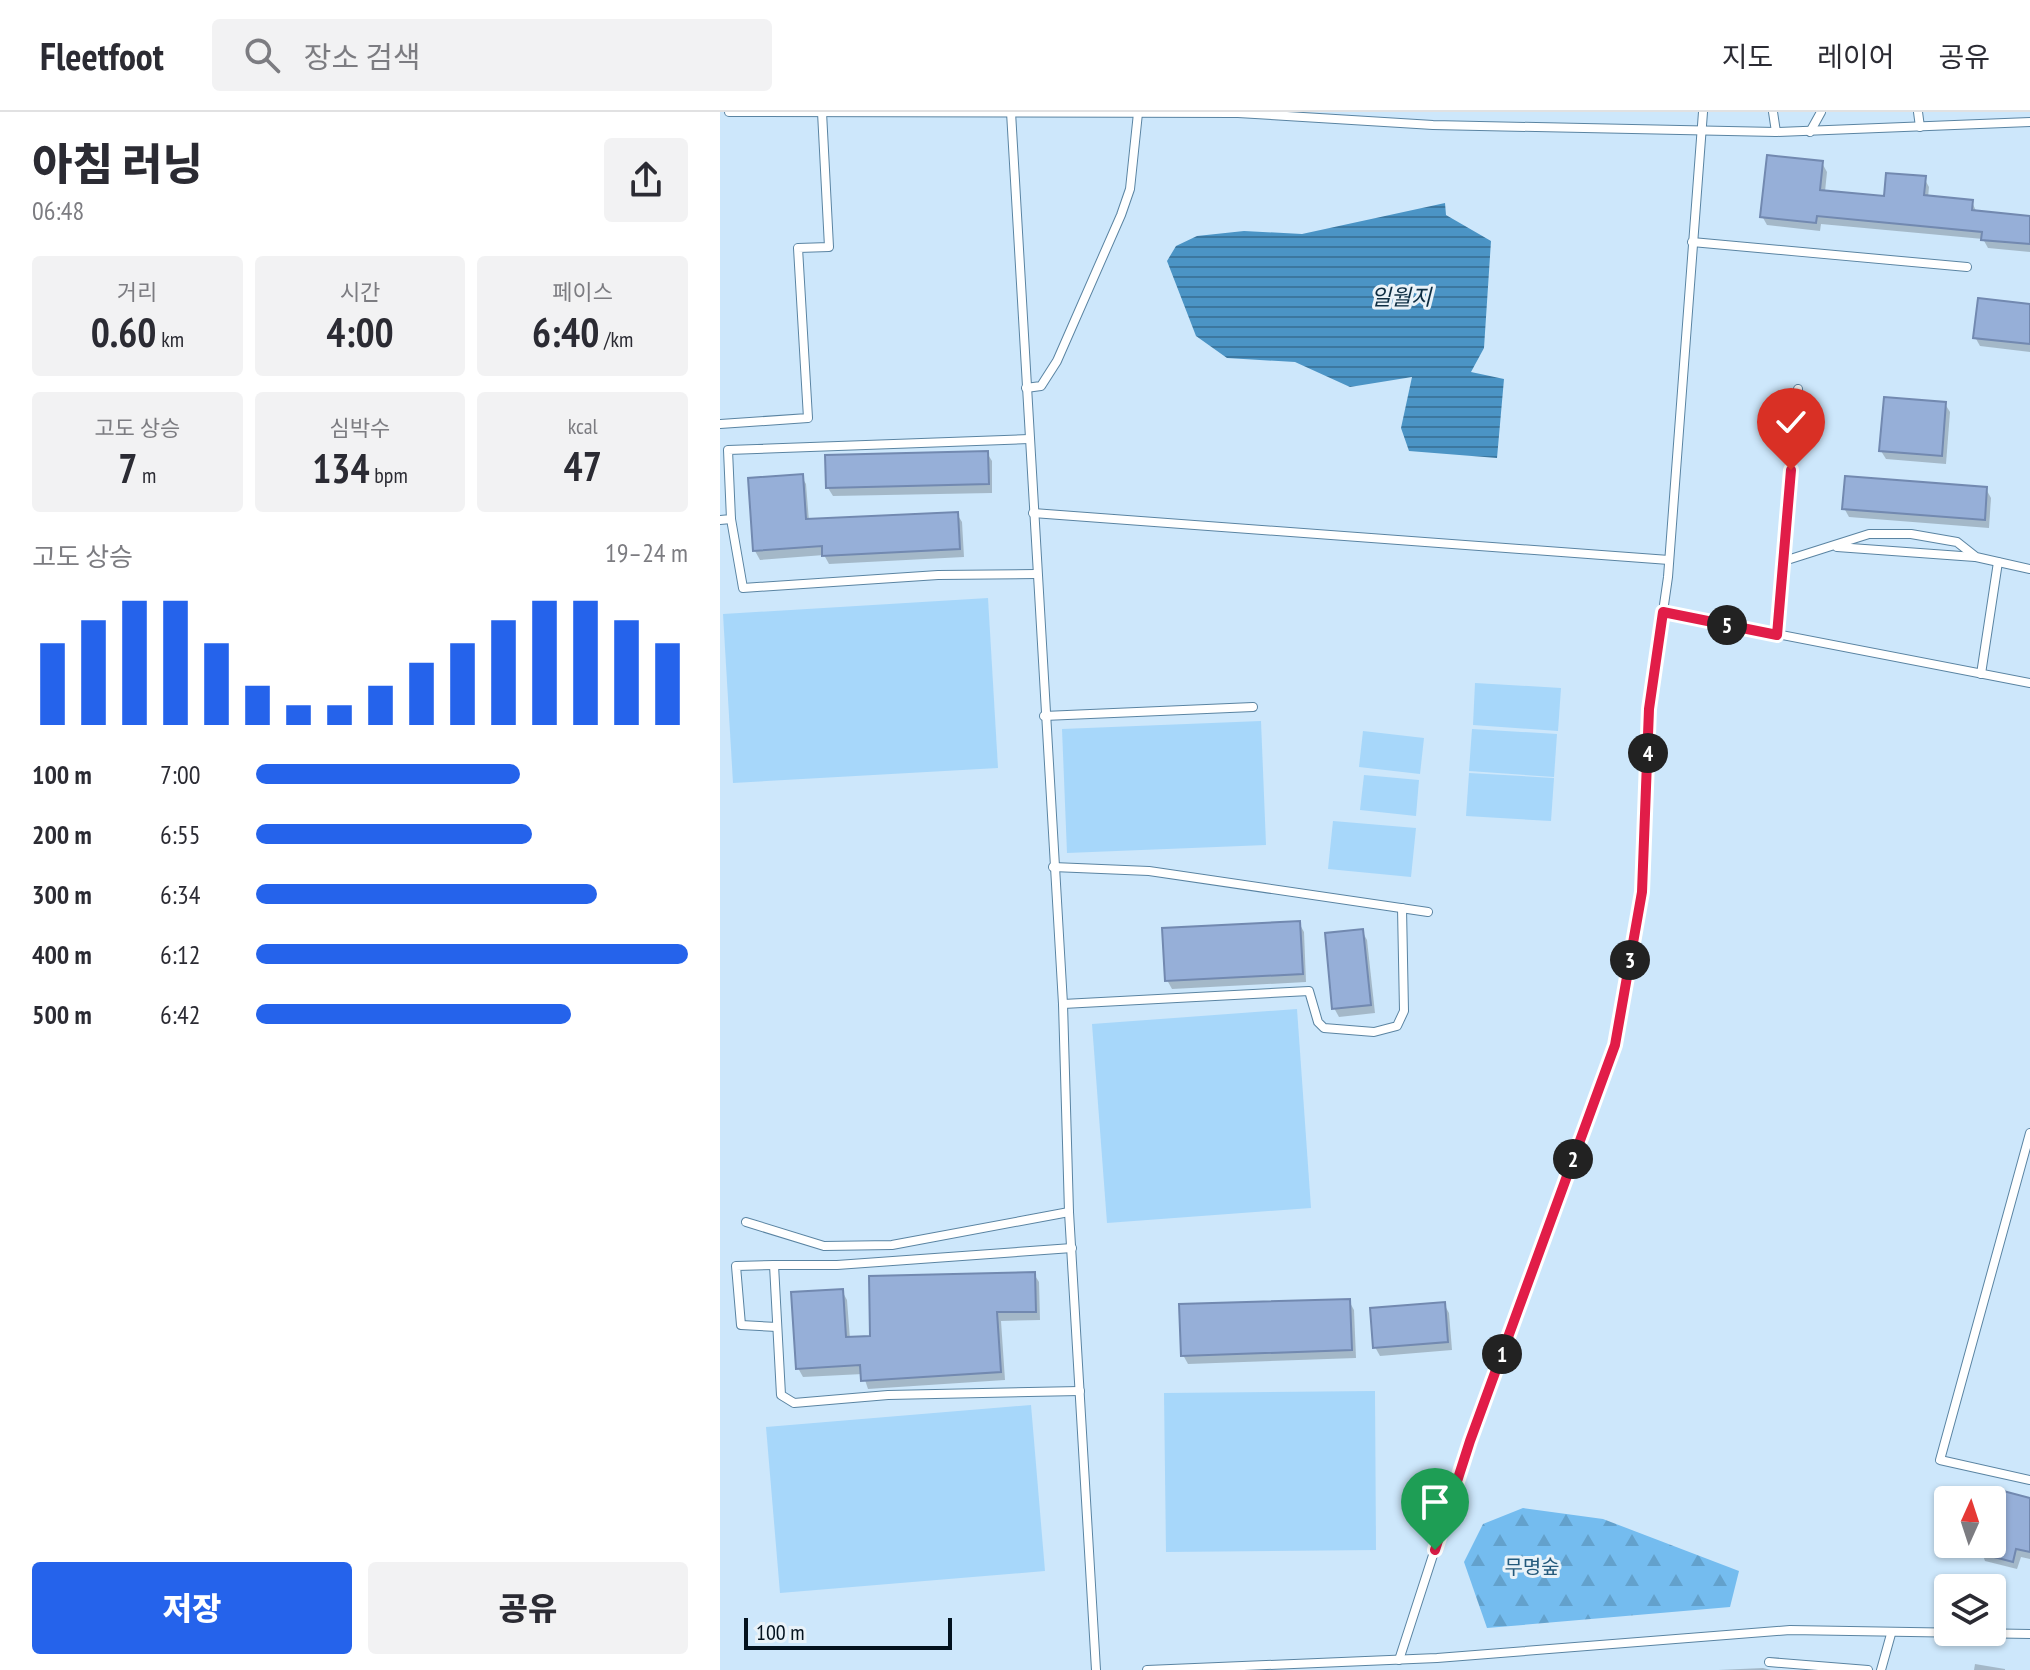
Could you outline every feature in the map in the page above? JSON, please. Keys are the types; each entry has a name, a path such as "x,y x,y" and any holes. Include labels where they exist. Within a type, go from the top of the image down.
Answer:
{"lane":[{"path":"729,112 1194,113 1433,125 1776,132 2030,122"},
{"path":"1399,1660 1470,1441 1615,1045 1642,892 1649,709 1669,560 1703,112"},
{"path":"1773,112 1776,132"},
{"path":"1810,132 1821,112"},
{"path":"1918,112 1920,127"},
{"path":"720,424 808,418 798,248 829,247 822,113"},
{"path":"1011,113 1063,1004 1069,1212 1096,1670"},
{"path":"1026,388 1041,386 1057,361 1121,215 1130,189 1138,113"},
{"path":"1692,242 1967,267"},
{"path":"1777,635 1798,389"},
{"path":"1029,439 728,450 731,519 743,588 938,575 1036,574"},
{"path":"1033,513 1669,560"},
{"path":"720,520 731,519"},
{"path":"1784,561 1869,534 1911,534 1957,542 1976,557"},
{"path":"1835,547 1976,557 2030,569"},
{"path":"2017,567 2030,559"},
{"path":"1981,674 1998,562"},
{"path":"1663,612 2030,683"},
{"path":"1044,716 1253,707"},
{"path":"1053,867 1149,871 1428,912"},
{"path":"1063,1004 1309,991 1318,1022 1324,1028 1374,1032 1397,1026 1404,1011 1402,908"},
{"path":"2030,1133 1940,1460 2030,1480"},
{"path":"746,1222 824,1246 892,1245 1069,1212"},
{"path":"777,1327 741,1325 736,1266 837,1265 1072,1248"},
{"path":"774,1265 781,1395 794,1403 888,1395 1080,1391"},
{"path":"1147,1670 1345,1666 1790,1630 2030,1634"},
{"path":"1881,1670 1891,1634"},
{"path":"1769,1662 1868,1670"}],"green space":[{"name":"무명숲","path":"1523,1508 1603,1519 1739,1571 1730,1607 1487,1628 1464,1562 1483,1524"}],"shaded area":[{"path":"988,598 998,768 733,783 723,614"},
{"path":"1475,683 1561,688 1558,731 1473,725"},
{"path":"1261,721 1266,845 1067,853 1062,729"},
{"path":"1472,729 1557,734 1554,777 1469,771"},
{"path":"1363,731 1424,738 1420,774 1359,767"},
{"path":"1469,773 1554,778 1551,821 1466,816"},
{"path":"1364,775 1419,780 1416,816 1360,810"},
{"path":"1333,821 1416,828 1411,877 1328,869"},
{"path":"1297,1009 1311,1208 1107,1223 1092,1024"},
{"path":"1375,1391 1376,1550 1166,1552 1164,1393"},
{"path":"1031,1405 1045,1571 780,1593 766,1427"}],"water":[{"name":"일월지","path":"1445,203 1446,215 1491,241 1484,348 1471,372 1504,379 1497,458 1409,451 1401,428 1412,377 1350,387 1295,362 1227,358 1196,336 1167,261 1176,246 1197,236 1244,231 1302,234"}],"building":[{"path":"1767,155 1823,161 1820,190 1884,196 1886,173 1926,176 1924,195 1973,200 1972,210 2030,216 2030,244 1981,240 1982,232 1817,216 1816,223 1760,217"},
{"path":"1978,298 2030,304 2030,344 1973,338"},
{"path":"1884,397 1946,402 1942,456 1879,451"},
{"path":"988,451 989,484 826,488 825,455"},
{"path":"803,474 806,519 958,512 960,549 822,556 822,546 753,551 748,478"},
{"path":"1845,476 1987,487 1985,520 1842,509"},
{"path":"1300,921 1303,974 1165,981 1162,928"},
{"path":"1363,929 1371,1005 1332,1009 1325,933"},
{"path":"1035,1272 1036,1312 997,1312 1001,1372 861,1381 860,1365 796,1369 791,1292 843,1289 846,1337 870,1336 869,1276"},
{"path":"1350,1299 1352,1350 1181,1356 1179,1304"},
{"path":"1445,1302 1448,1342 1373,1348 1370,1308"},
{"path":"2006,1492 2030,1498 2030,1552 2016,1549 2013,1562 1998,1558 2006,1558"}],"route":[{"path":"1435,1550 1470,1441 1615,1045 1642,892 1649,709 1663,612 1777,635 1791,470"}]}
